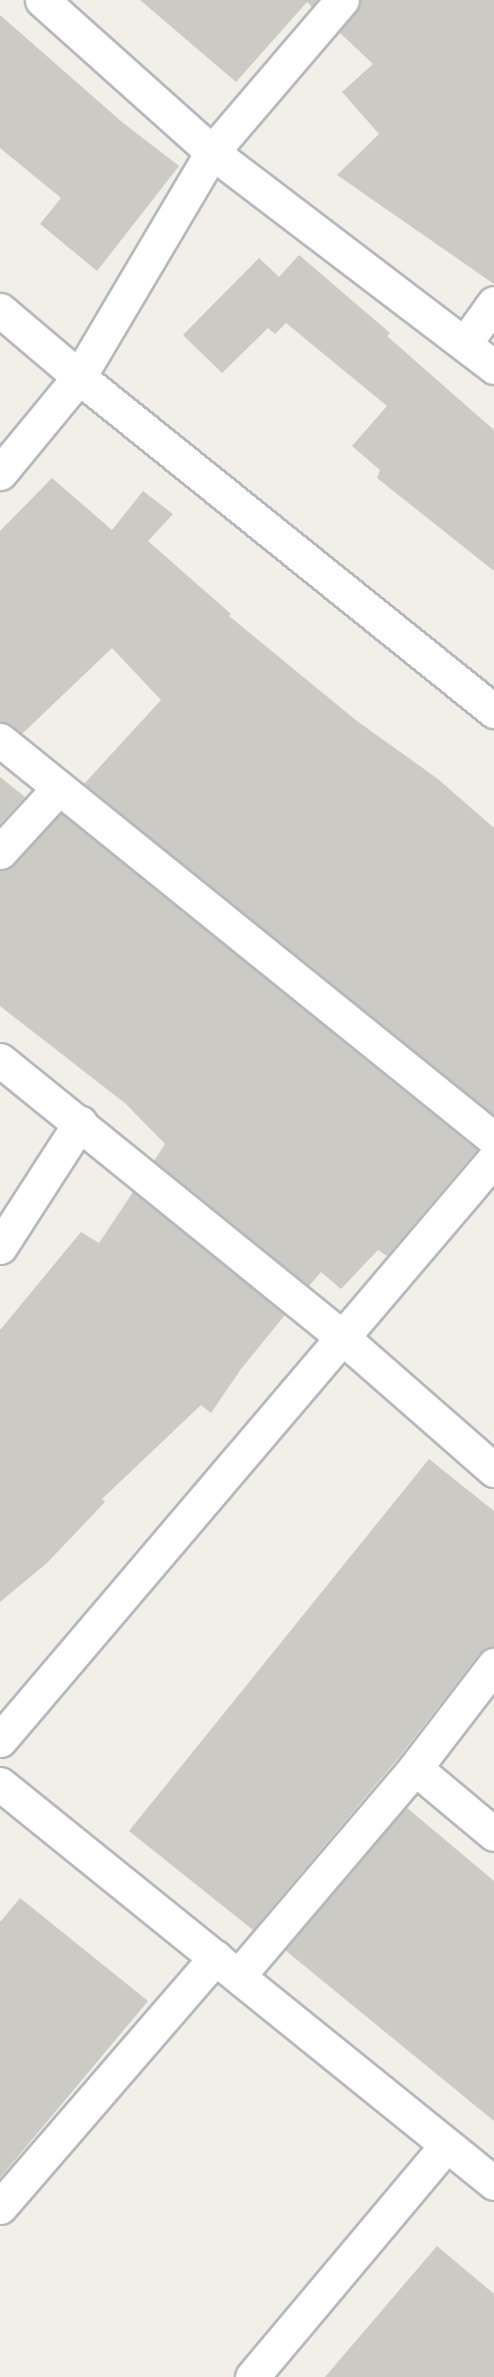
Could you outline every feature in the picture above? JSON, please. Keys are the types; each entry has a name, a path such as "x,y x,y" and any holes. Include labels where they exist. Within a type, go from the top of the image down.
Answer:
{"street":[{"path":"42,0 212,152 465,342 494,367"},
{"path":"0,473 79,377 212,152 342,0"},
{"path":"465,342 494,303"},
{"path":"0,310 79,377 494,711"},
{"path":"0,740 494,1139"},
{"path":"0,852 58,789"},
{"path":"0,1060 342,1337 494,1470"},
{"path":"0,1247 80,1123"},
{"path":"0,1740 494,1158"},
{"path":"0,2207 415,1768 494,1665"},
{"path":"415,1768 494,1834"},
{"path":"0,1784 494,2183"},
{"path":"252,2377 446,2146"}],"building":[{"path":"140,0 317,0 312,7 307,2 236,82"},
{"path":"360,0 494,0 494,284 337,175 379,134 342,92 373,64 339,32 356,12"},
{"path":"0,15 122,122 179,166 97,271 40,224 61,198 0,148"},
{"path":"299,255 390,333 387,336 494,430 494,571 377,478 380,470 352,446 387,406 286,323 275,334 268,328 222,373 183,335 259,258 279,277"},
{"path":"52,478 112,530 143,491 173,514 148,541 231,614 229,616 357,721 438,779 494,828 494,1115 84,784 161,700 112,648 22,734 11,725 0,722 0,531"},
{"path":"0,777 25,797 0,824"},
{"path":"61,813 477,1150 387,1256 378,1250 341,1289 321,1272 309,1286 154,1161 165,1144 126,1104 0,1006 0,870 14,865"},
{"path":"133,1192 285,1315 241,1369 211,1413 201,1405 102,1499 105,1502 47,1563 0,1602 0,1330 81,1232 99,1243"},
{"path":"429,1459 494,1511 494,1647 479,1654 400,1756 253,1930 129,1831"},
{"path":"406,1807 494,1881 494,2121 285,1950"},
{"path":"20,1898 148,2001 0,2178 0,1922"},
{"path":"437,2246 494,2294 494,2377 325,2377"}]}
